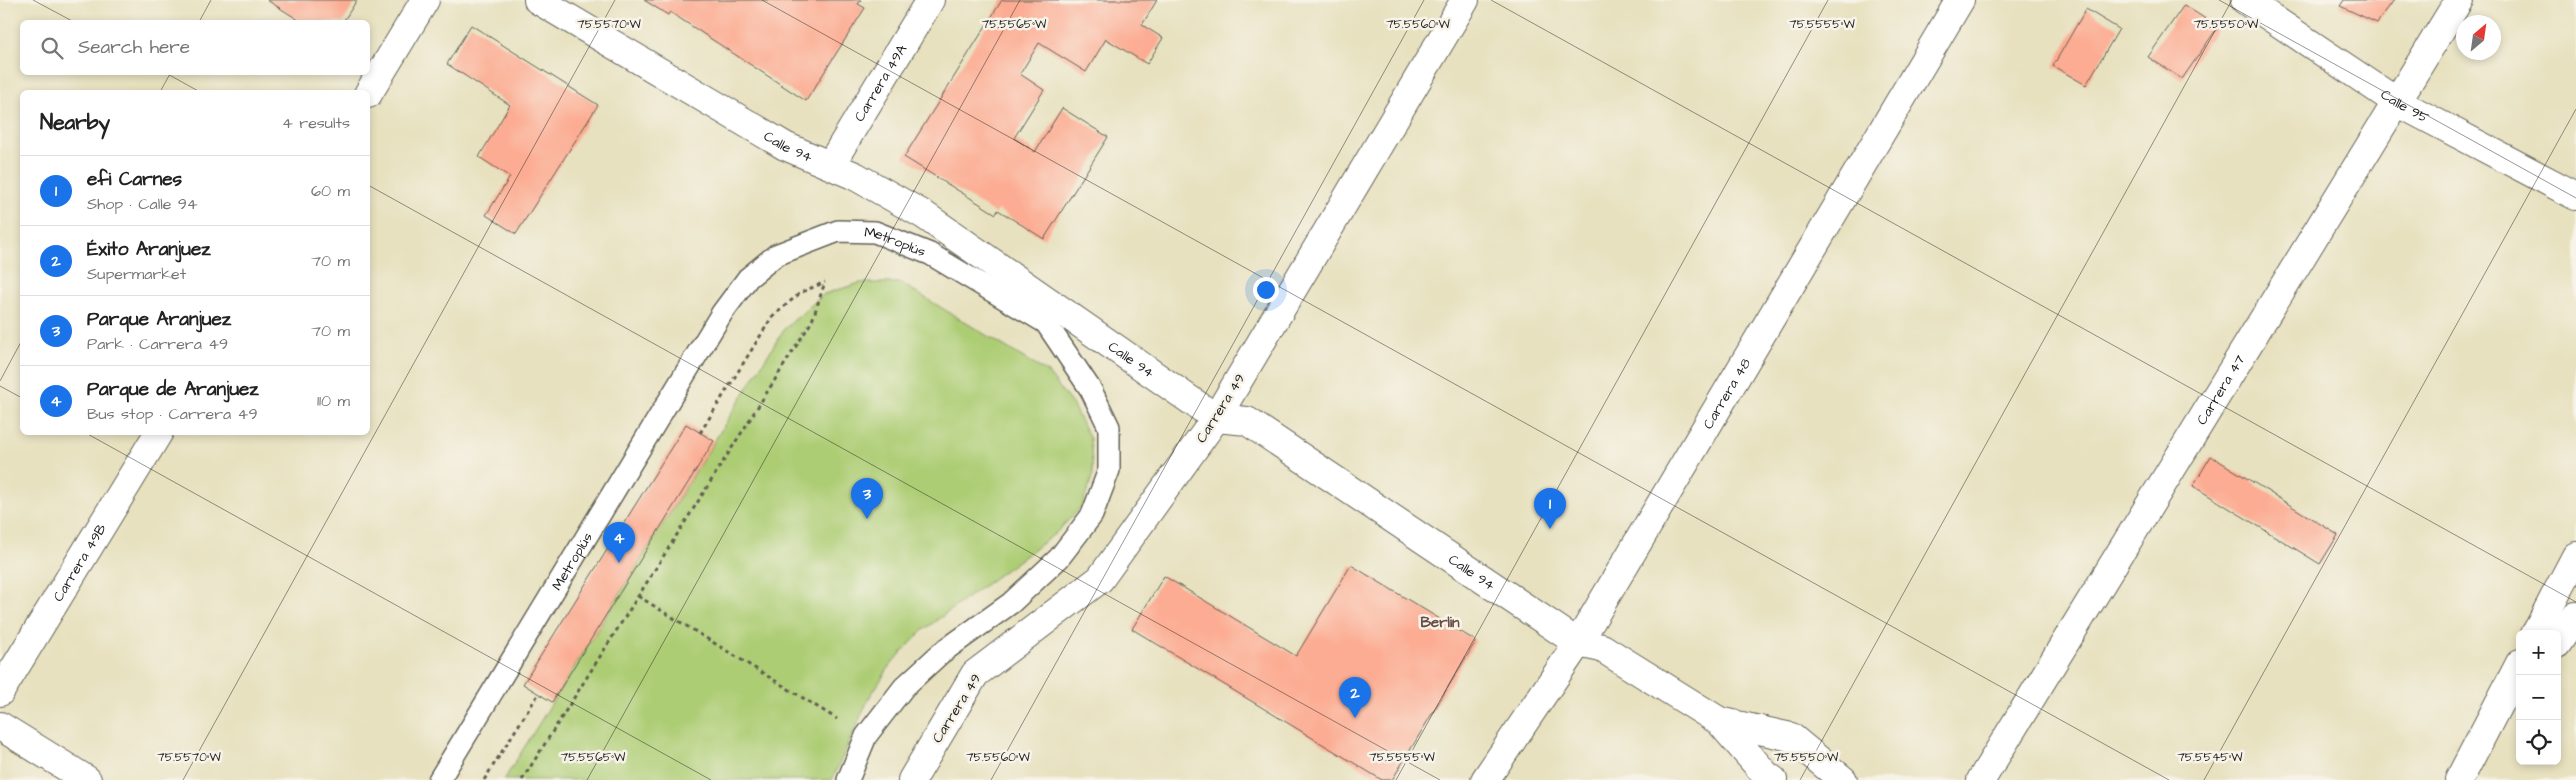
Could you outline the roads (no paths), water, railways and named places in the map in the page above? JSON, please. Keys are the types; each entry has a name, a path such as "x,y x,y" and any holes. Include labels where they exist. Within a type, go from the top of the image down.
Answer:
{"street":[{"path":"370,91 425,0"},
{"name":"Calle 94","path":"538,0 785,146 831,164 924,215 1216,418 1247,421 1578,643 1602,648 1719,721 1766,775 1774,780"},
{"name":"Carrera 49A","path":"831,164 930,0"},
{"name":"Carrera 49","path":"916,774 975,674 1100,578 1216,418 1465,0"},
{"name":"Carrera 48","path":"1485,780 1578,643 1960,0"},
{"name":"Calle 95","path":"2245,0 2397,102 2576,196"},
{"name":"Carrera 47","path":"1981,780 2459,0"},
{"name":"Carrera 49B","path":"0,692 157,435"},
{"path":"2537,630 2576,556"},
{"path":"2561,638 2576,616"},
{"path":"2458,780 2516,671"},
{"path":"2467,780 2516,707"},
{"name":"Calle 94","path":"1719,721 1791,737 1842,780"},
{"path":"0,726 87,780"}],"lane":[{"name":"Metroplús","path":"439,780 722,313 748,278 776,255 838,231 875,232 930,254 1046,324 1091,390 1108,427 1109,470 1092,515 1059,558 1011,602 941,653 904,686 866,736 848,780"}],"place":[{"name":"Parque Aranjuez","path":"867,519"},
{"name":"efi Carnes","path":"1550,529"},
{"name":"Parque de Aranjuez","path":"619,563"},
{"name":"Éxito Aranjuez","path":"1355,718"}],"district":[{"name":"Berlin","path":"1440,622"}]}
